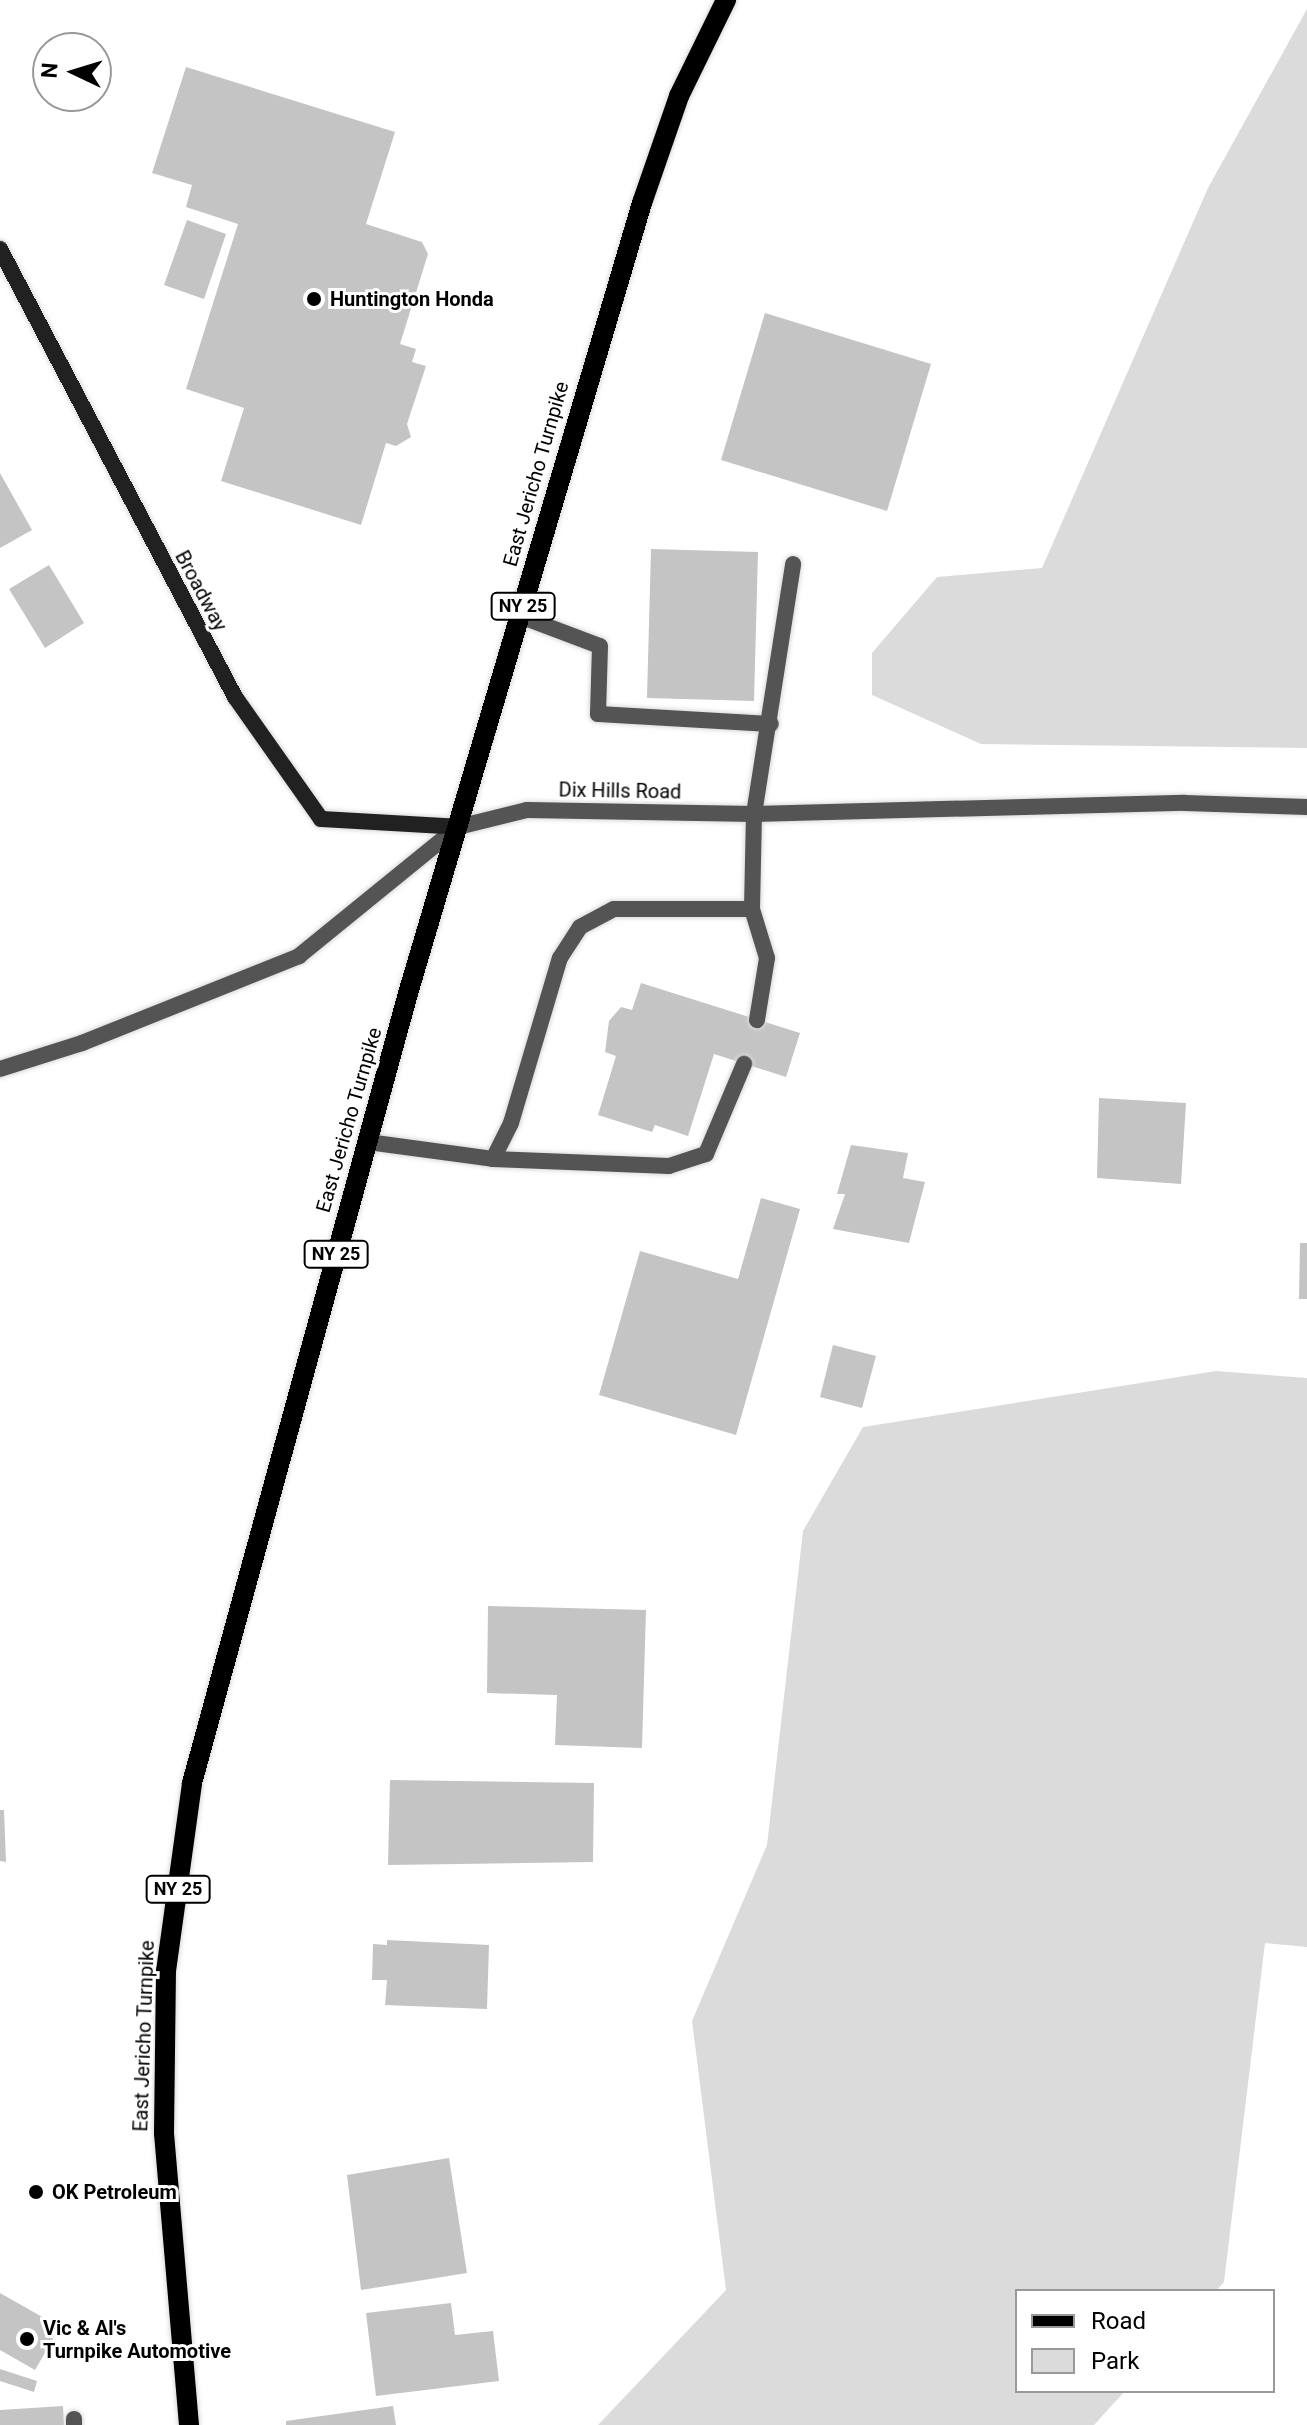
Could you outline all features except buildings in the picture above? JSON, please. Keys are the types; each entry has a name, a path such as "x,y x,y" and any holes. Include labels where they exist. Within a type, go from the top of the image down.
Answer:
{"main road":[{"name":"East Jericho Turnpike","path":"189,2425 164,2133 166,1971 190,1798 273,1477 458,827 642,203 679,96 726,0"},
{"name":"Broadway","path":"0,249 235,697 321,819 458,827"}],"street":[{"path":"757,1020 767,958 752,909 754,814 771,724 793,564"},
{"path":"520,616 600,646 598,714 771,724"},
{"name":"Dix Hills Road","path":"0,1069 82,1043 299,956 458,827 527,810 754,814 1028,805 1307,807"},
{"path":"493,1159 511,1123 560,958 580,927 614,909 752,909"},
{"path":"368,1142 493,1159 669,1166 706,1154 744,1064"}],"green space":[{"path":"1307,9 1307,748 981,744 872,695 872,653 937,577 1042,568 1208,188"},
{"path":"1216,1371 1307,1378 1307,1947 1265,1943 1224,2282 1218,2289 1015,2289 1015,2393 1123,2393 1094,2425 598,2425 726,2290 692,2021 767,1845 803,1531 863,1427"}],"place":[{"name":"Huntington Honda","path":"314,299"},
{"name":"OK Petroleum","path":"36,2192"},
{"name":"Vic & Al's Turnpike Automotive","path":"27,2339"}]}
